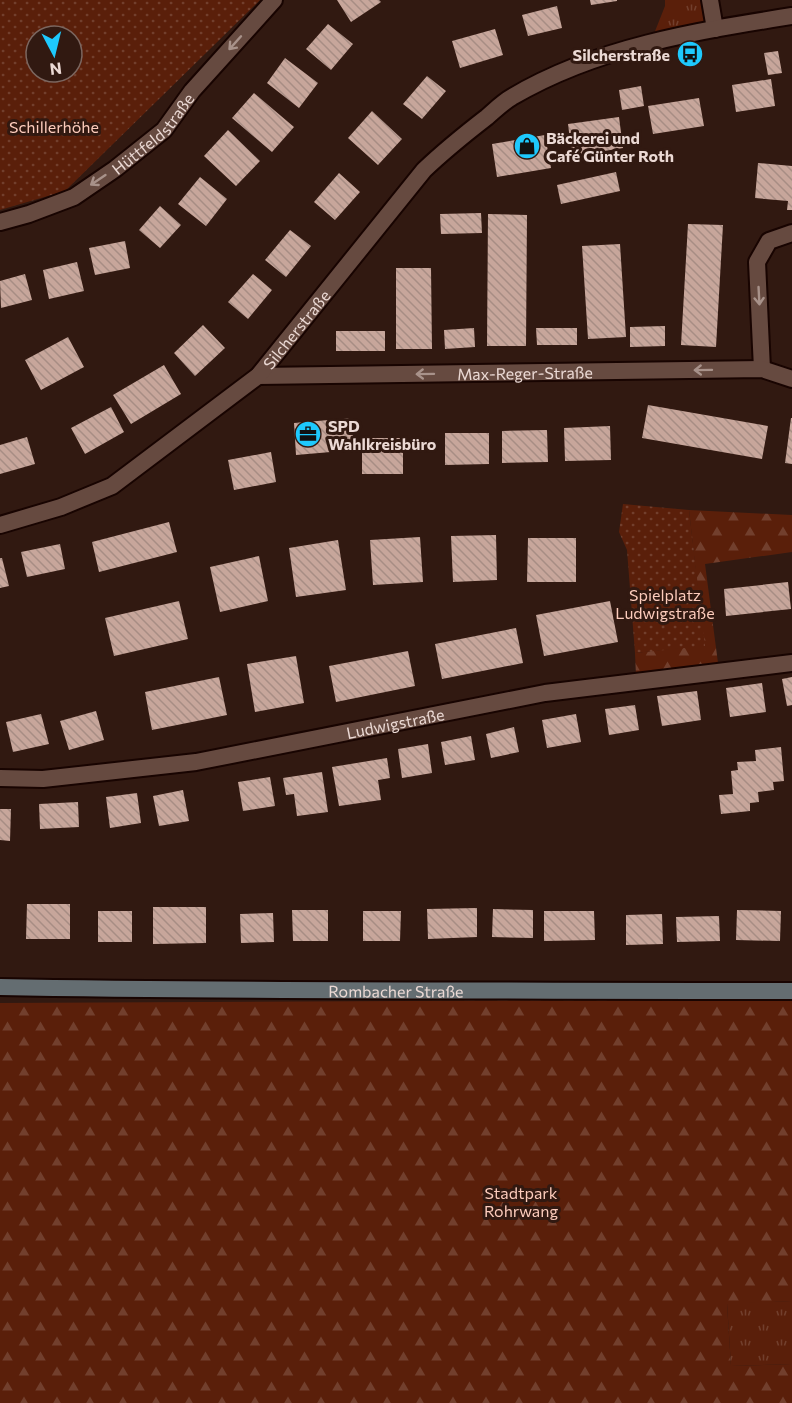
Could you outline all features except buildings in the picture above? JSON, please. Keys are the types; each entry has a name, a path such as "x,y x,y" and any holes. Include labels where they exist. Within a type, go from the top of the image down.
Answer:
{"main road":[{"name":"Rombacher Straße","path":"0,987 317,992 792,991"}],"street":[{"name":"Hüttfeldstraße","path":"0,222 74,197 115,169 164,130 192,91 274,0"},
{"path":"710,0 715,29"},
{"name":"Silcherstraße","path":"0,525 61,507 112,486 258,376 424,170 511,98 573,68 650,44 715,29 792,16"},
{"path":"762,369 757,262 770,241 792,233"},
{"name":"Max-Reger-Straße","path":"258,376 762,369 792,379"},
{"name":"Ludwigstraße","path":"0,778 43,779 196,762 544,693 792,663"}],"green space":[{"name":"Schillerhöhe","path":"0,0 260,0 65,191 0,210"},
{"path":"665,0 706,0 711,24 650,44 665,6"},
{"name":"Spielplatz Ludwigstraße","path":"623,504 689,510 705,646 635,653 627,550 619,532"},
{"path":"689,510 792,515 792,552 705,564 718,663 636,676 635,653 704,645"},
{"name":"Stadtpark Rohrwang","path":"792,999 792,1301 727,1304 731,1366 792,1364 792,1403 0,1403 0,1003"},
{"path":"792,1301 792,1364 731,1366 727,1303"}],"place":[{"name":"Silcherstraße","path":"690,54"},
{"name":"Bäckerei und Café Günter Roth","path":"527,146"},
{"name":"SPD Wahlkreisbüro","path":"308,434"}]}
